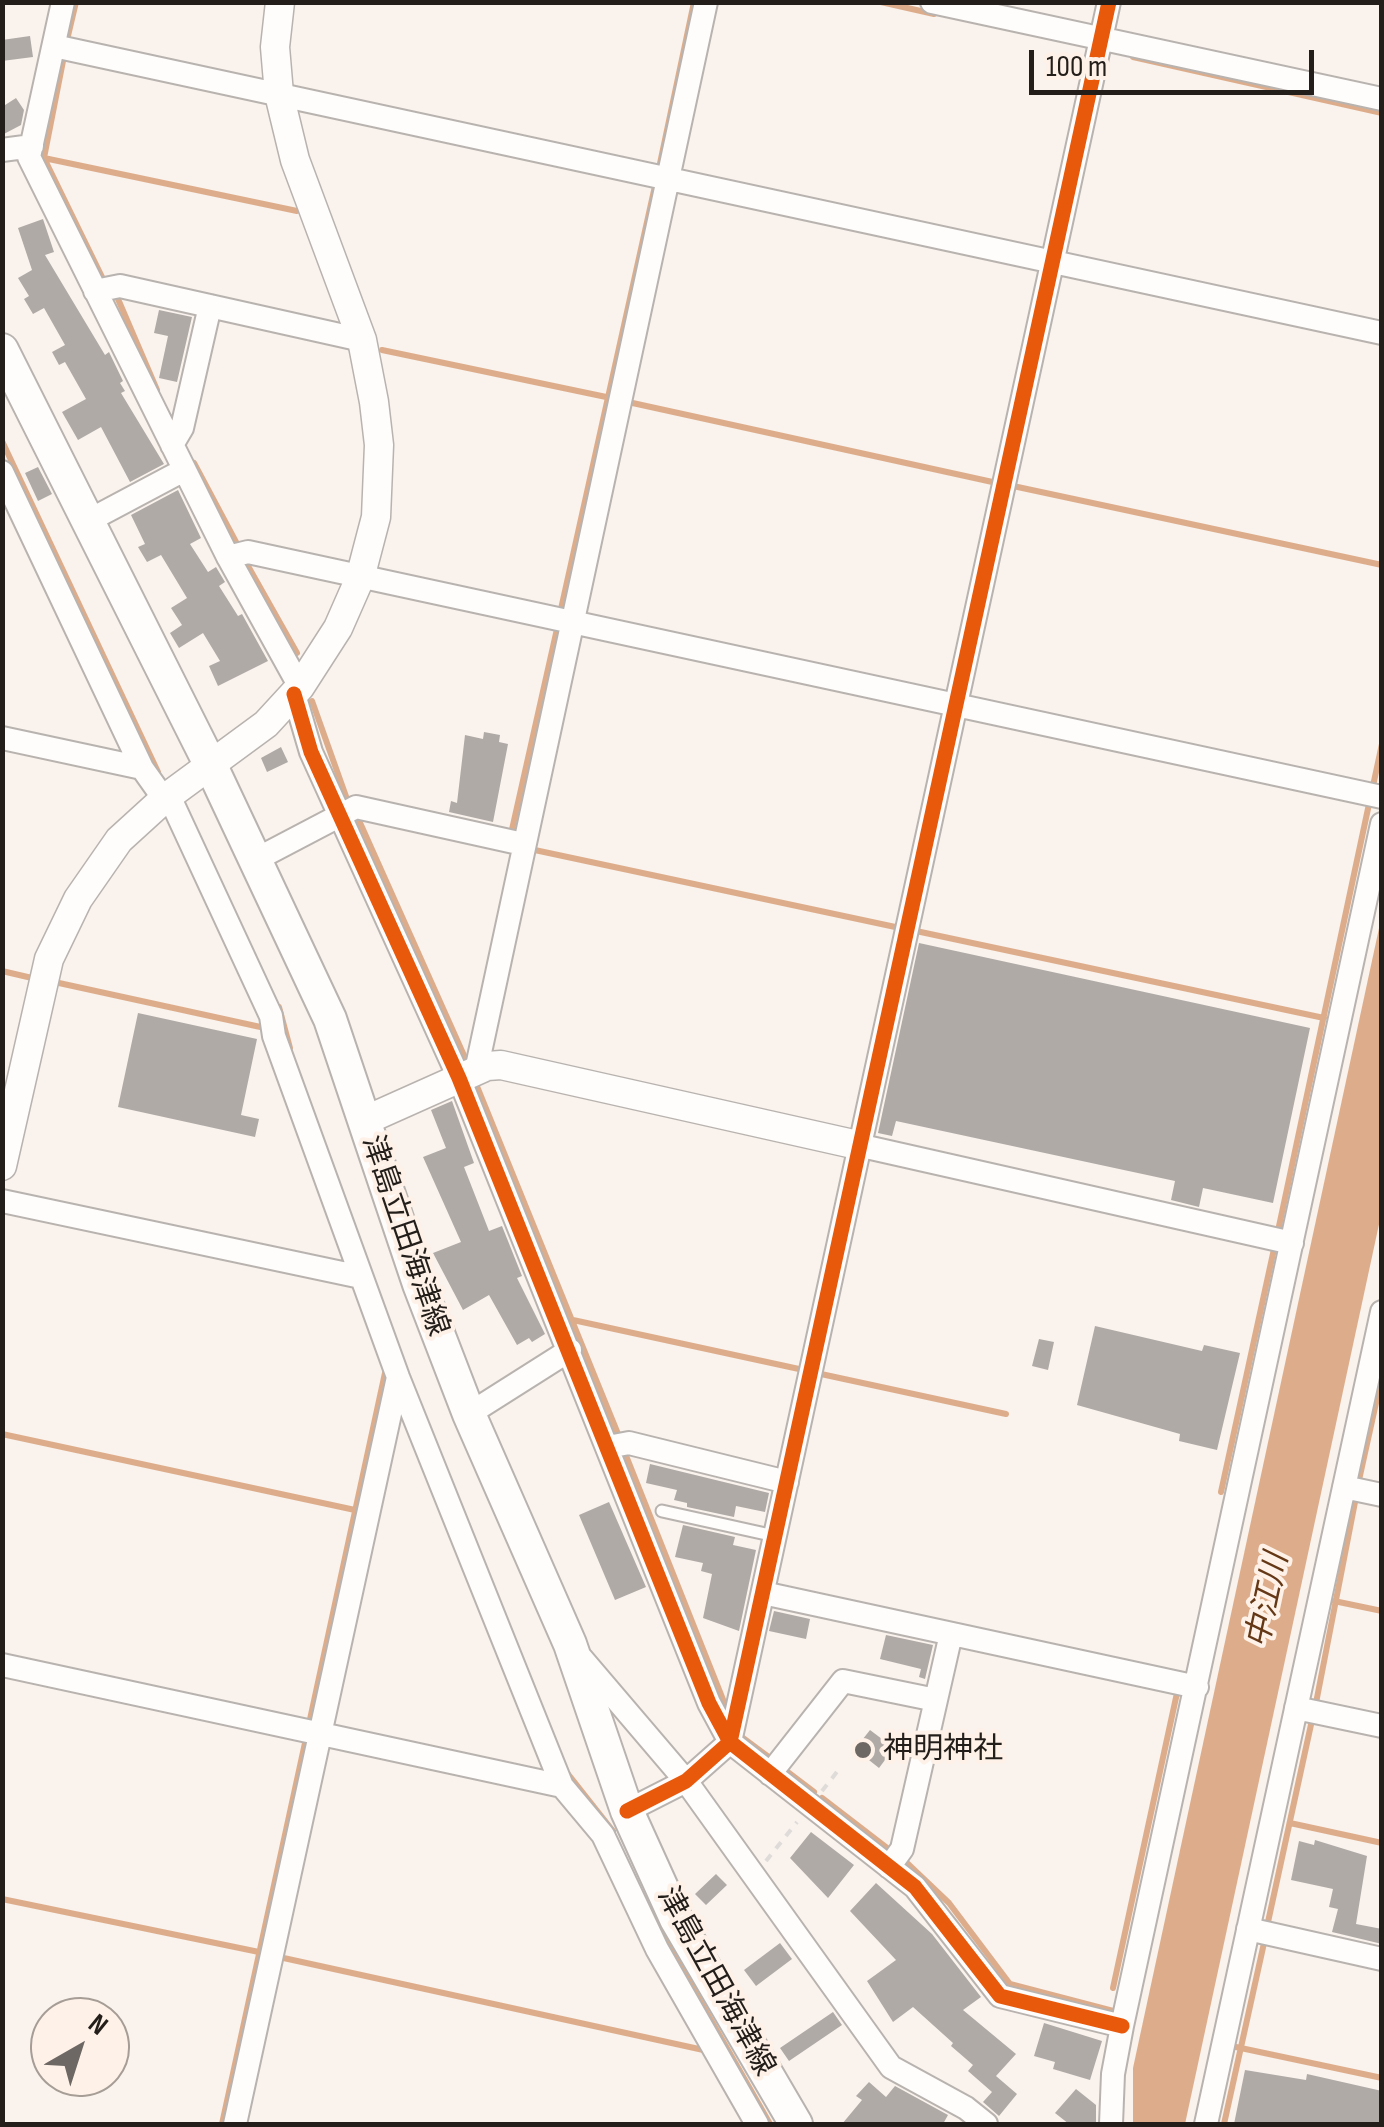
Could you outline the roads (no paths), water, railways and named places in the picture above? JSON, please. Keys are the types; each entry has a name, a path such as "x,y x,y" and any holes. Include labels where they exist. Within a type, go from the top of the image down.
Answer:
{"main road":[{"name":"津島立田海津線","path":"2,350 212,768 330,1019 469,1414 570,1644 627,1811 676,1919 796,2124"}],"street":[{"path":"64,2 29,157 297,691 311,752 339,816 468,1075 608,1447 710,1703 730,1742 888,1867 936,1911 1000,1996 1122,2026"},
{"path":"2,1166 49,959 78,898 119,840 167,797 212,768 297,691 338,628 360,578 376,517 379,445 362,340 294,160 278,94 275,48 280,2"},
{"path":"468,1075 706,2"},
{"path":"932,2 1382,99"},
{"path":"627,1811 686,1782 730,1742 1109,2"},
{"path":"54,46 1382,334"},
{"path":"2,150 32,146"},
{"path":"95,290 120,286 362,340"},
{"path":"172,445 182,428 210,306"},
{"path":"88,521 184,470"},
{"path":"2,472 142,768 167,797 271,1016 274,1036 360,1277 562,1786 602,1835 657,1949 756,2124"},
{"path":"228,557 248,552 1382,798"},
{"path":"2,738 142,768"},
{"path":"255,860 356,806 522,844"},
{"path":"1111,2124 1112,2074 1122,2026 1382,824"},
{"path":"364,1121 468,1075 501,1065 1292,1242"},
{"path":"2,1200 360,1277"},
{"path":"1206,2124 1382,1312"},
{"path":"469,1414 570,1350"},
{"path":"236,2124 398,1377"},
{"path":"608,1447 629,1443 788,1482"},
{"path":"1344,1487 1382,1495"},
{"path":"763,1593 1197,1687"},
{"path":"888,1867 902,1849 951,1634"},
{"path":"570,1644 686,1782 891,2067 973,2120"},
{"path":"2,1665 562,1786"},
{"path":"770,1774 844,1680 936,1700"},
{"path":"1296,1708 1382,1726"},
{"path":"1248,1929 1382,1959"}],"lane":[{"path":"662,1511 775,1536"}],"water":[{"name":"中江川","path":"1381,919 1381,1215 1185,2124 1133,2124 1133,2068"}],"waterway":[{"path":"67,40 76,2"},
{"path":"659,168 694,2"},
{"path":"881,2 934,14"},
{"path":"1382,48 1382,76"},
{"path":"64,56 44,158 103,279"},
{"path":"1133,57 1382,113"},
{"path":"44,158 297,211"},
{"path":"561,609 655,186"},
{"path":"118,299 157,390"},
{"path":"382,350 611,398"},
{"path":"628,402 997,483"},
{"path":"2,441 158,772"},
{"path":"194,463 236,542"},
{"path":"1013,486 1382,565"},
{"path":"248,566 297,653"},
{"path":"511,834 557,629"},
{"path":"312,701 348,802"},
{"path":"1373,786 1382,744"},
{"path":"1278,1231 1369,804"},
{"path":"357,816 466,1060"},
{"path":"530,849 900,928"},
{"path":"916,931 1324,1018"},
{"path":"2,971 32,978"},
{"path":"59,983 265,1028"},
{"path":"279,1007 290,1048"},
{"path":"476,1084 618,1434"},
{"path":"1221,1492 1274,1249"},
{"path":"573,1320 799,1369"},
{"path":"309,1724 385,1373"},
{"path":"821,1374 1006,1414"},
{"path":"1359,1480 1382,1376"},
{"path":"2,1434 355,1510"},
{"path":"625,1453 726,1707"},
{"path":"1316,1703 1356,1497"},
{"path":"1334,1601 1382,1611"},
{"path":"1113,1988 1177,1693"},
{"path":"1268,1922 1312,1720"},
{"path":"743,1738 774,1761"},
{"path":"222,2124 305,1743"},
{"path":"785,1770 814,1792"},
{"path":"568,1774 613,1831"},
{"path":"822,1798 887,1848"},
{"path":"1290,1823 1382,1843"},
{"path":"907,1863 949,1903 1010,1984 1117,2012"},
{"path":"2,1899 259,1952"},
{"path":"661,1932 770,2124"},
{"path":"1224,2124 1264,1943"},
{"path":"279,1957 708,2051"},
{"path":"1236,2047 1382,2078"}],"place":[{"name":"神明神社","path":"863,1750"}]}
